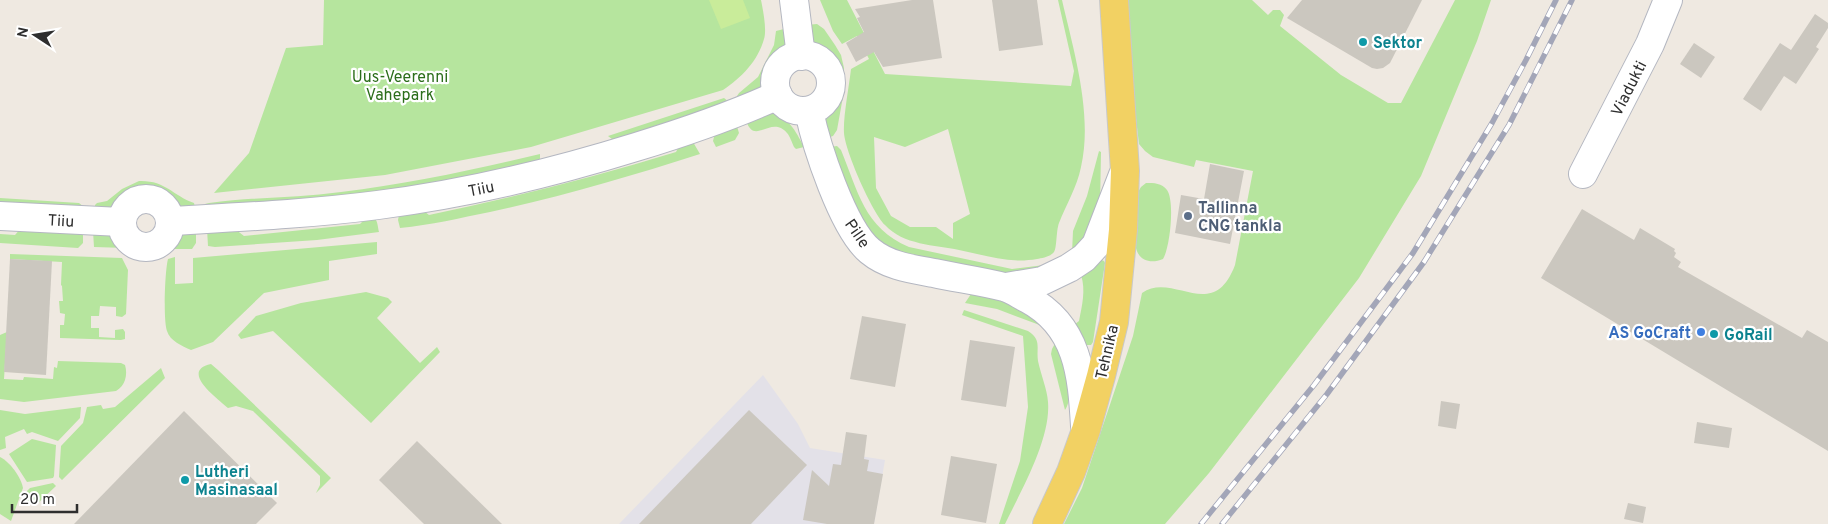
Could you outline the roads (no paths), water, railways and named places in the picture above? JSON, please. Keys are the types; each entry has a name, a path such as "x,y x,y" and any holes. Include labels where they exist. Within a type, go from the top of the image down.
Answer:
{"main road":[{"name":"Tehnika","path":"1096,0 1125,171"},
{"name":"Tehnika","path":"1047,524 1071,472 1086,430 1114,322 1124,230 1125,171 1114,0"}],"street":[{"path":"794,0 801,56"},
{"name":"Viadukti","path":"1583,174 1650,44 1668,0"},
{"path":"801,56 810,56 817,60 829,72 831,80 828,96 824,103 809,111 794,110 787,106 778,95 776,86 776,77 779,69 785,62 801,56"},
{"name":"Tiiu","path":"170,221 282,215 378,205 484,188 594,160 701,127 778,95"},
{"name":"Pille","path":"809,111 817,147 842,207 858,239 870,252 887,262 904,267 1006,287 1040,306 1059,323 1078,359 1086,430"},
{"name":"Pille","path":"1006,287 1042,281 1070,268 1084,258 1096,245 1125,171"},
{"path":"150,198 164,206 170,221 170,229 161,242 146,248 138,246 126,237 121,222 123,214 134,202 150,198"},
{"name":"Tiiu","path":"0,216 121,222"}],"railway":[{"path":"1201,524 1314,385 1413,253 1492,123 1556,0"},
{"path":"1222,524 1327,394 1424,262 1509,125 1572,0"}],"place":[{"name":"Sektor","path":"1363,42"},
{"name":"Tallinna CNG tankla","path":"1188,216"},
{"name":"AS GoCraft","path":"1701,332"},
{"name":"GoRail","path":"1714,334"},
{"name":"Lutheri Masinasaal","path":"185,480"}],"park label":[{"name":"Uus-Veerenni Vahepark","path":"400,85"}]}
